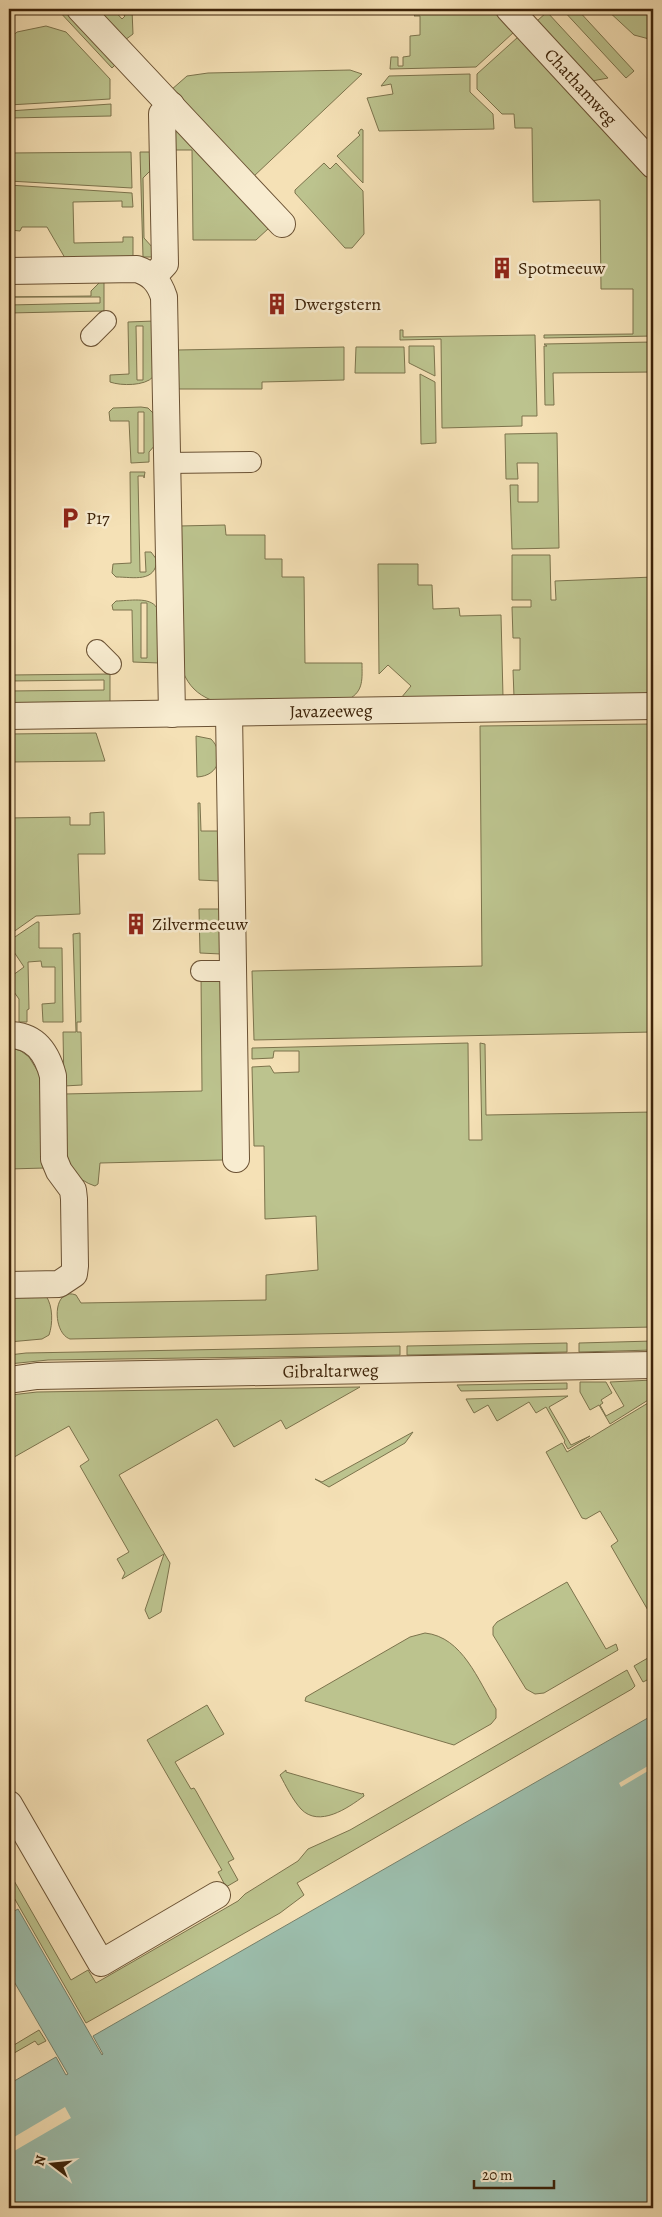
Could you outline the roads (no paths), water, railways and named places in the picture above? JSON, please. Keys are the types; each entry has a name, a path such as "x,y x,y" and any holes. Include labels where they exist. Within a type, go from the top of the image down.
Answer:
{"street":[{"path":"80,9 282,224"},
{"name":"Chathamweg","path":"509,9 653,165"},
{"path":"147,284 165,264 162,114 171,105"},
{"path":"9,271 109,275 137,269 147,284 160,286 164,297 159,316 167,463 165,667 172,714"},
{"path":"91,336 106,321"},
{"path":"167,463 250,462"},
{"name":"Javazeeweg","path":"9,716 653,706"},
{"path":"229,713 236,1160"},
{"path":"200,971 233,971"},
{"path":"9,1035 19,1035 33,1042 45,1054 50,1064 53,1076 55,1164 69,1183 74,1199 75,1266 74,1274 59,1284 9,1285"},
{"name":"Gibraltarweg","path":"9,1380 37,1376 653,1365"},
{"path":"9,1804 101,1963 217,1895"}],"place":[{"name":"Spotmeeuw","path":"502,268"},
{"name":"Dwergstern","path":"277,304"},
{"name":"P17","path":"70,518"},
{"name":"Zilvermeeuw","path":"136,924"}]}
